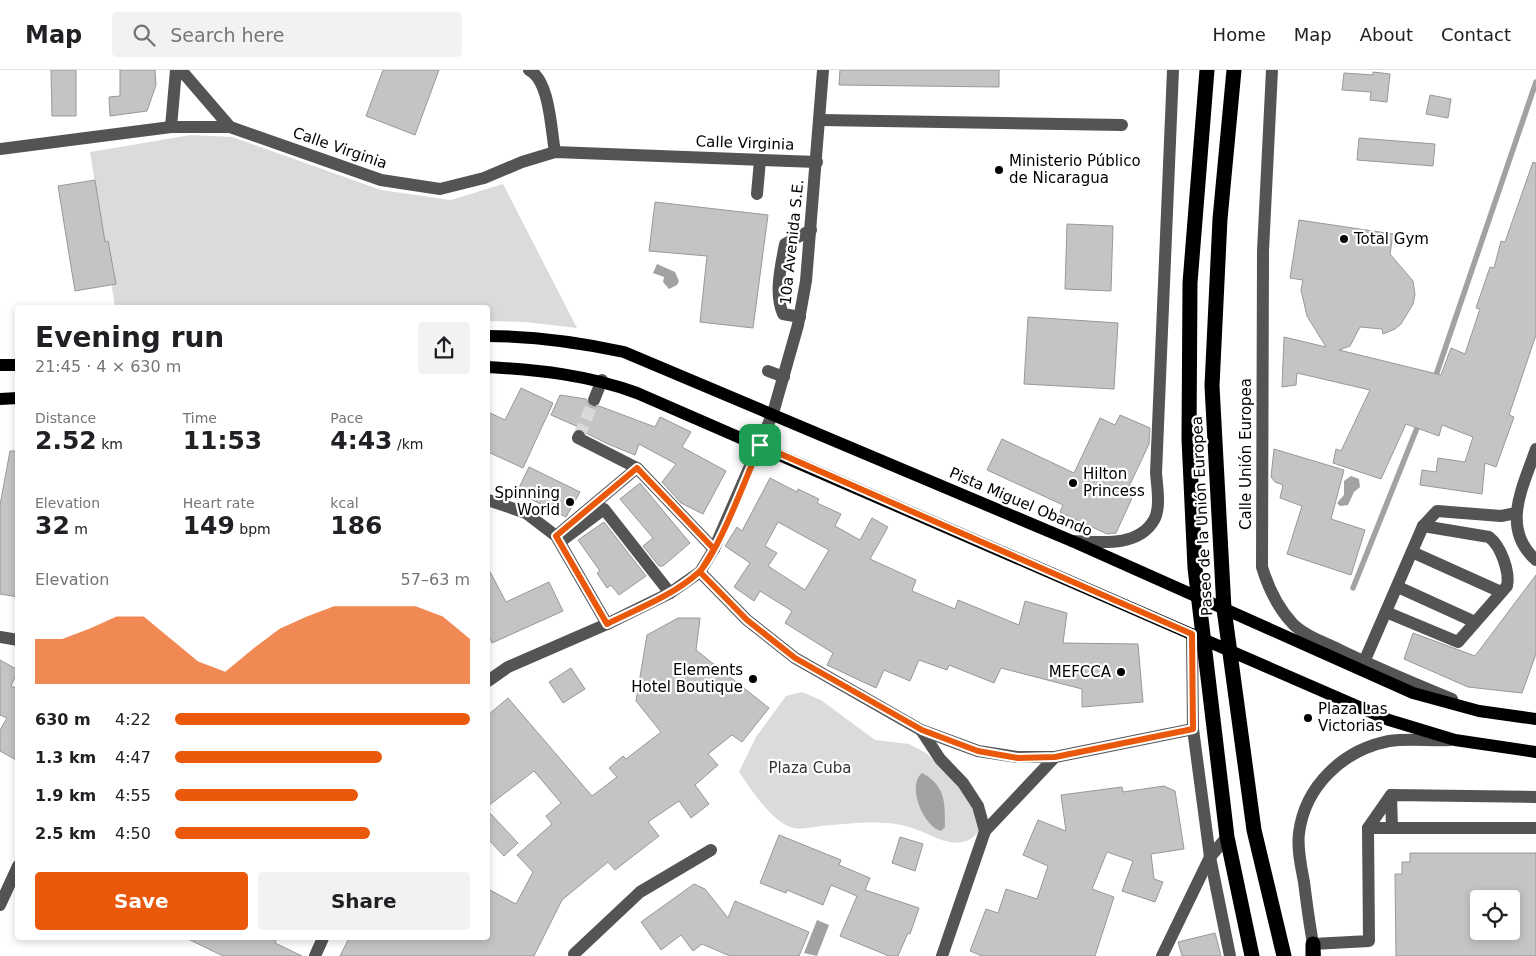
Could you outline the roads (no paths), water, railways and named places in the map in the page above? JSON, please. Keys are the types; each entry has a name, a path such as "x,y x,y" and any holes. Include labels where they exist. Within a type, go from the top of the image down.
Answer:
{"highway":[{"name":"Paseo de la Unión Europea","path":"1207,70 1190,283 1189,439 1198,596 1198,636 1227,837 1252,956"},
{"name":"Paseo de la Unión Europea","path":"1234,70 1220,228 1212,386 1224,609 1254,830 1284,956"}],"main road":[{"name":"Pista Miguel Obando","path":"490,336 526,336 579,342 624,352 1072,541 1413,694 1479,711 1536,719"},
{"path":"0,366 15,365"},
{"path":"490,368 540,370 602,380 760,445 1389,720 1455,740 1536,752"},
{"path":"0,399 15,398"}],"street":[{"path":"171,127 176,70"},
{"path":"181,70 230,127"},
{"name":"10a Avenida S.E.","path":"700,572 714,549 760,445 784,377 800,317 811,230 823,70"},
{"path":"1072,541 1115,542 1141,533 1154,519 1157,506 1156,473 1173,70"},
{"name":"Calle Unión Europea","path":"1272,70 1263,251 1262,567 1272,594 1293,624 1306,634 1364,662 1479,711"},
{"path":"535,71 545,89 555,152"},
{"path":"820,120 1122,125"},
{"name":"Calle Virginia","path":"0,149 171,127 230,127 381,180 440,189 484,178 522,162 555,152 817,162"},
{"path":"757,194 760,160"},
{"path":"800,317 783,314 779,304 780,268 785,244 811,230"},
{"path":"768,371 784,377"},
{"path":"594,400 602,380"},
{"path":"578,436 578,438 637,468 714,549"},
{"path":"1536,449 1516,513 1521,544 1536,560"},
{"path":"558,539 637,468"},
{"path":"490,501 526,513 558,539 607,624"},
{"path":"558,539 604,509 670,593"},
{"path":"1364,662 1423,526 1437,511 1501,516 1516,513"},
{"path":"1386,612 1458,642 1506,586 1508,579 1497,543 1489,537 1423,526"},
{"path":"1412,552 1501,592"},
{"path":"490,680 508,667 607,624 670,593 700,572 747,620 795,658 922,730 978,751 1018,758 1055,757 1193,729"},
{"path":"1398,587 1475,622"},
{"path":"1198,636 1193,729 1210,856 1230,956"},
{"path":"0,637 15,640"},
{"path":"922,730 940,759 963,783 978,806 985,831"},
{"path":"1391,795 1368,828 1370,941 1314,952 1299,840 1302,819 1316,787 1324,777 1346,758 1370,747 1406,740 1455,740"},
{"path":"942,956 985,831 1055,757"},
{"path":"1391,795 1536,797"},
{"path":"1391,795 1392,828"},
{"path":"1368,828 1536,828"},
{"path":"1162,956 1210,856 1227,837"},
{"path":"575,955 640,892 711,850"},
{"path":"0,905 15,872"},
{"path":"315,956 322,940"}],"waterway":[{"path":"1434,381 1536,82"},
{"path":"1353,588 1419,423"}],"tunnel":[{"path":"579,436 594,400"}],"place":[{"name":"Ministerio Público de Nicaragua","path":"999,170"},
{"name":"Total Gym","path":"1344,239"},
{"name":"Hilton Princess","path":"1073,483"},
{"name":"Spinning World","path":"570,502"},
{"name":"MEFCCA","path":"1121,672"},
{"name":"Elements Hotel Boutique","path":"753,679"},
{"name":"Plaza Las Victorias","path":"1308,718"}],"park label":[{"name":"Plaza Cuba","path":"810,768"}]}
